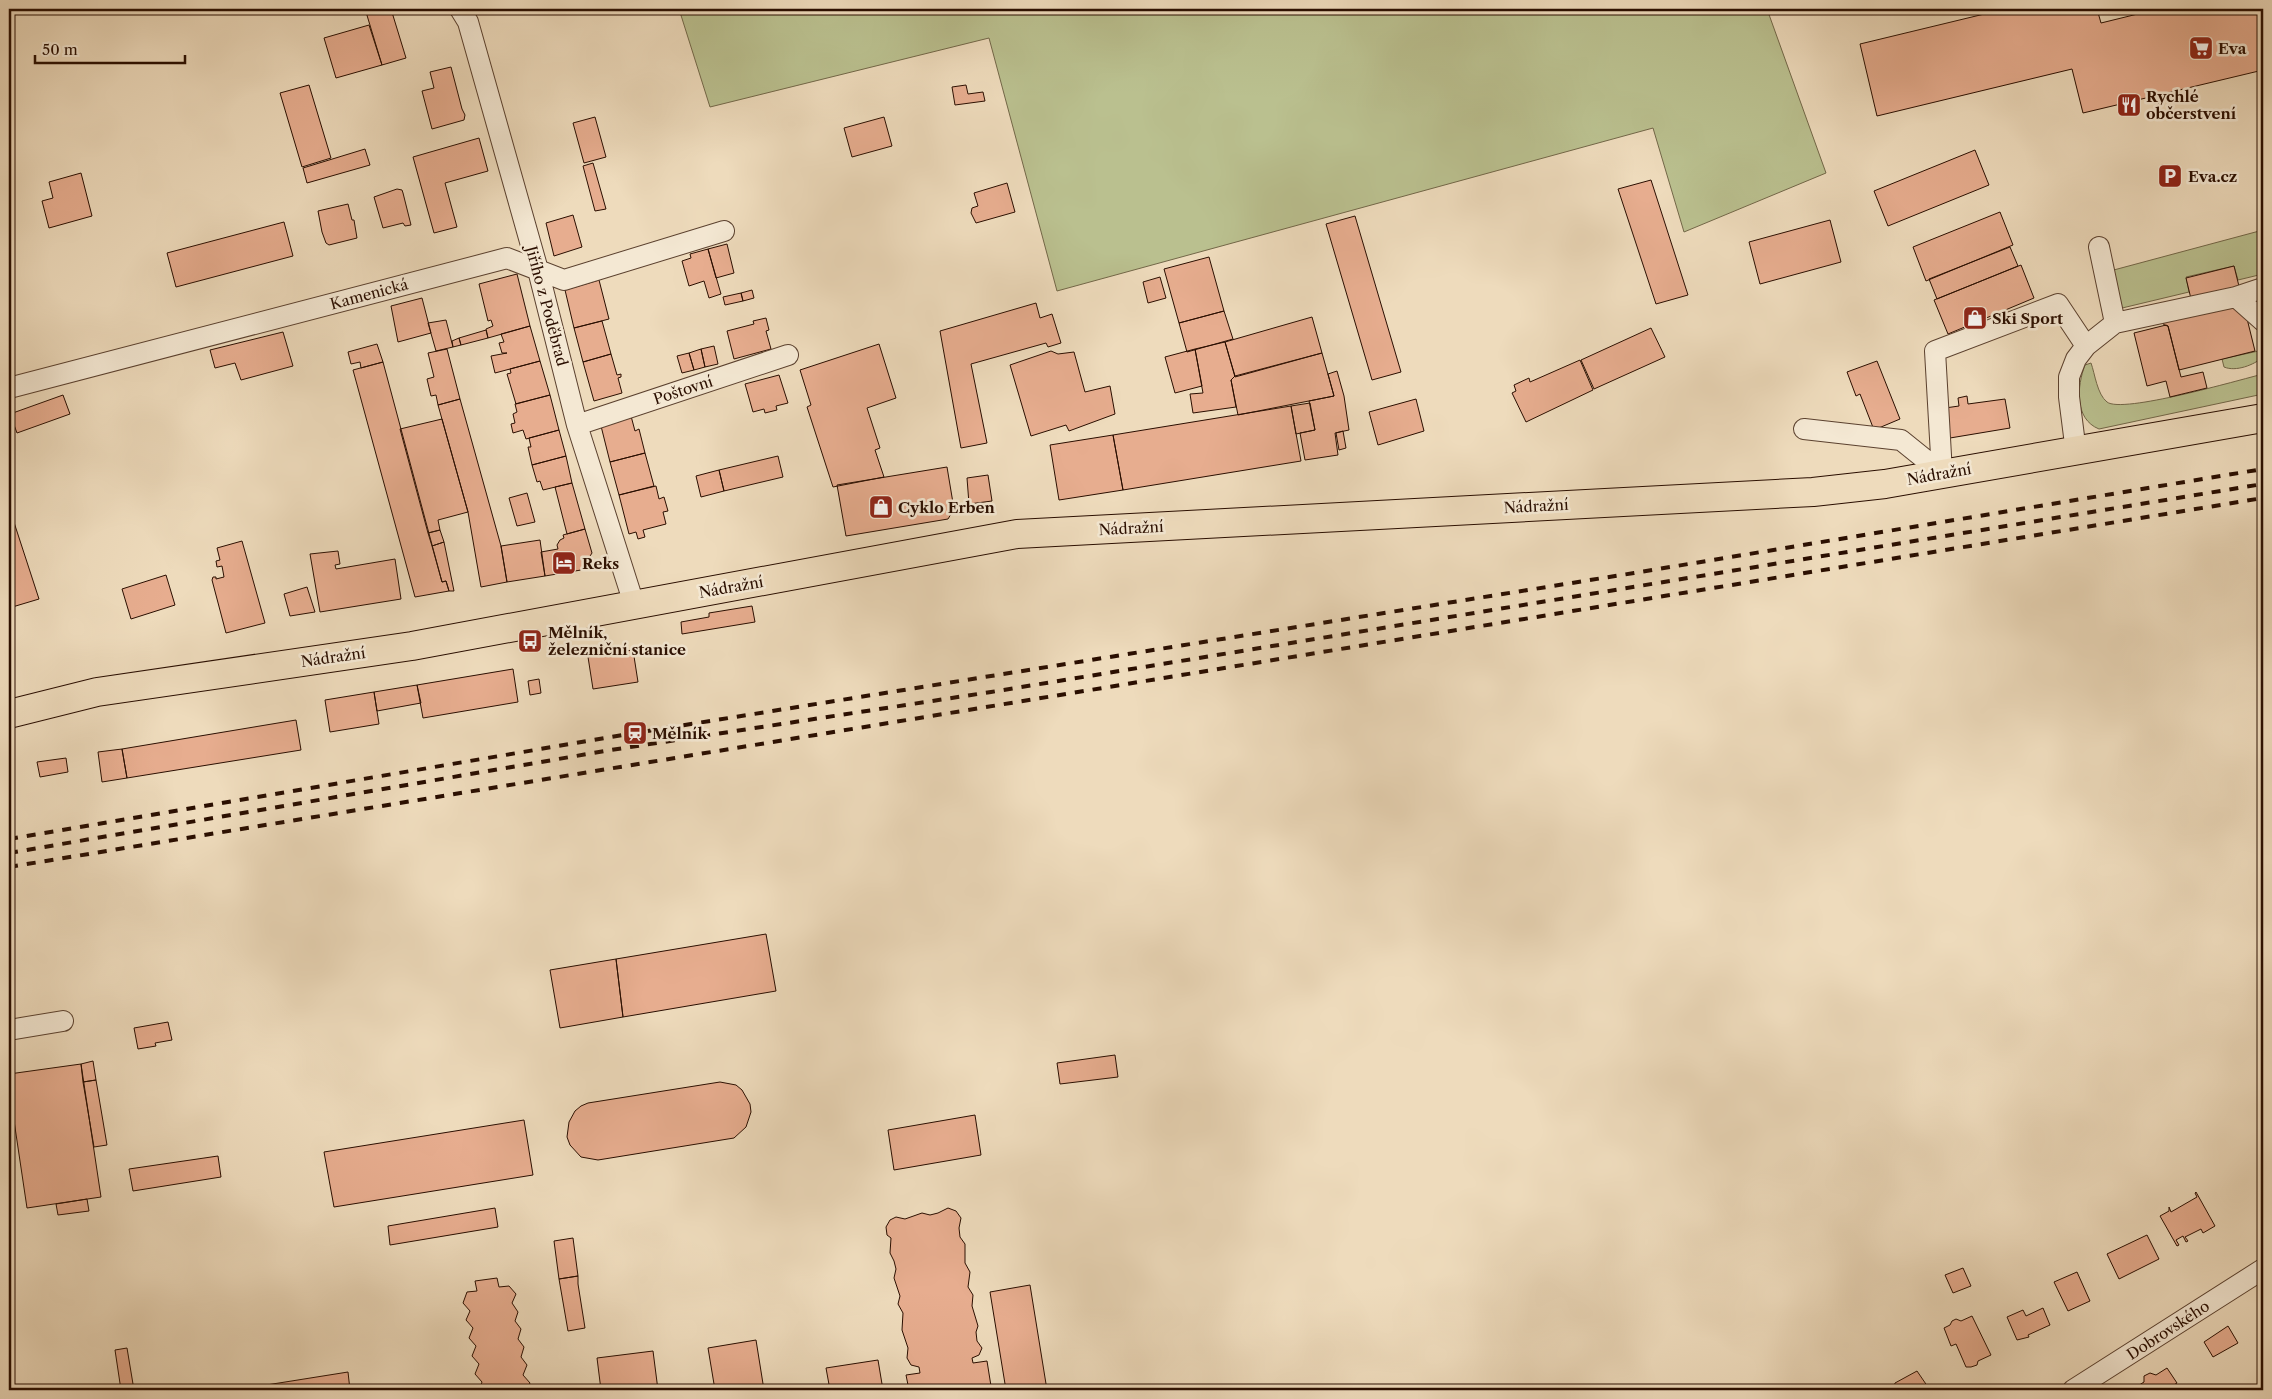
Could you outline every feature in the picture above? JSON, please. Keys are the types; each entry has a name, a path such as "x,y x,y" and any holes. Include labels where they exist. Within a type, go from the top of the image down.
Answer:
{"main road":[{"name":"Nádražní","path":"9,714 97,692 412,646 1017,534 1813,492 1885,484 2263,418"}],"street":[{"name":"Jiřího z Poděbrad","path":"460,9 468,22 538,270 577,425 634,604"},
{"name":"Kamenická","path":"9,388 508,258 564,280 724,231"},
{"path":"2100,247 2115,323"},
{"path":"2076,452 2069,397 2069,377 2076,359 2086,346 2115,323 2236,296 2263,288"},
{"path":"2236,296 2263,321"},
{"path":"1942,473 1935,351 2058,304 2086,346"},
{"name":"Poštovní","path":"577,425 788,355"},
{"path":"1804,429 1902,440 1942,473"},
{"path":"9,1030 63,1021"},
{"name":"Dobrovského","path":"2073,1390 2263,1269"}],"green space":[{"path":"679,9 1767,9 1826,173 1684,232 1653,128 1057,291 989,38 710,107"},
{"path":"2263,230 2263,274 2238,280 2234,266 2186,277 2189,292 2118,309 2110,271"},
{"path":"2263,350 2263,357 2255,363 2234,369 2224,367 2222,359"},
{"path":"2091,363 2101,394 2107,402 2117,404 2134,404 2157,400 2263,374 2263,394 2099,429 2085,418 2081,410 2080,382 2085,365"}],"building":[{"path":"377,9 391,9 406,58 382,65 366,12"},
{"path":"2005,9 2097,9 2101,23 2158,9 2263,9 2263,70 2083,113 2072,69 1877,116 1860,44"},
{"path":"369,25 382,65 336,78 324,38"},
{"path":"451,67 465,115 464,120 432,129 422,91 434,88 430,72"},
{"path":"309,85 331,158 302,167 280,93"},
{"path":"966,85 968,94 983,92 985,101 955,105 952,87"},
{"path":"595,117 606,157 584,163 573,123"},
{"path":"884,117 892,146 852,157 844,128"},
{"path":"479,138 488,171 445,183 457,227 434,233 413,157"},
{"path":"365,149 370,165 307,183 303,168"},
{"path":"1975,150 1989,185 1888,226 1874,191"},
{"path":"593,163 606,209 595,211 583,166"},
{"path":"81,173 92,216 49,228 42,201 53,198 49,182"},
{"path":"1651,180 1688,295 1656,304 1618,189"},
{"path":"1007,183 1015,212 976,223 971,213 972,208 978,206 974,193"},
{"path":"397,189 402,190 411,225 405,226 403,223 383,228 374,197"},
{"path":"348,204 352,220 354,220 357,238 329,245 326,243 322,232 318,211"},
{"path":"2000,212 2013,245 1926,281 1913,247"},
{"path":"573,215 582,247 554,256 546,223"},
{"path":"1355,216 1401,372 1372,380 1326,224"},
{"path":"1830,220 1841,262 1760,284 1749,242"},
{"path":"284,222 293,256 176,287 167,253"},
{"path":"727,244 734,273 716,278 708,249"},
{"path":"2010,247 2018,266 1937,299 1929,279"},
{"path":"708,249 721,294 709,298 704,281 689,286 682,261 691,258 690,254"},
{"path":"1209,257 1224,311 1179,323 1164,269"},
{"path":"2021,265 2034,298 1948,334 1934,300"},
{"path":"2234,266 2255,351 2179,370 2168,326 2164,325 2161,311 2192,303 2186,278"},
{"path":"517,274 530,326 488,338 486,329 493,326 491,320 488,321 479,284"},
{"path":"1160,277 1166,298 1148,303 1143,282"},
{"path":"599,280 609,319 574,328 565,290"},
{"path":"752,290 754,298 743,301 741,293"},
{"path":"741,293 743,301 725,305 723,297"},
{"path":"422,298 431,333 398,342 391,306"},
{"path":"1036,303 1040,318 1052,314 1061,343 1048,347 1046,343 971,364 987,443 961,448 940,331"},
{"path":"1224,311 1233,339 1187,352 1179,323"},
{"path":"1312,317 1322,353 1235,377 1225,342"},
{"path":"766,318 769,330 766,331 771,349 734,359 727,331 754,324 753,321"},
{"path":"446,320 453,347 436,351 428,323"},
{"path":"602,321 611,354 583,362 574,328"},
{"path":"530,326 540,361 495,373 491,356 507,353 502,353 499,343 504,342 501,334"},
{"path":"2168,326 2181,377 2203,372 2207,388 2170,397 2166,381 2147,386 2134,333"},
{"path":"1651,328 1665,357 1594,389 1581,360"},
{"path":"486,330 488,338 461,345 459,338"},
{"path":"283,332 293,366 241,380 235,363 215,368 210,350"},
{"path":"459,338 461,345 453,347 452,341"},
{"path":"1225,342 1235,376 1231,380 1236,407 1193,413 1190,394 1203,393 1195,349"},
{"path":"377,344 383,362 361,368 360,362 351,364 348,352"},
{"path":"879,344 896,398 867,408 880,448 875,450 884,477 833,487 807,407 811,405 800,370"},
{"path":"714,346 718,364 705,367 701,349"},
{"path":"447,349 460,399 438,405 436,395 431,396 427,379 434,377 428,353"},
{"path":"701,349 705,367 694,370 689,353"},
{"path":"1195,349 1202,386 1175,393 1165,357"},
{"path":"1051,351 1058,354 1074,352 1085,392 1110,386 1115,414 1069,431 1066,425 1031,436 1010,365"},
{"path":"689,353 694,370 682,373 677,356"},
{"path":"1322,353 1334,396 1238,415 1231,380 1235,376"},
{"path":"611,354 617,375 621,374 621,377 618,378 622,393 594,401 583,362"},
{"path":"1580,360 1593,390 1526,422 1512,393 1516,391 1514,385 1529,378 1530,382"},
{"path":"540,361 550,395 516,404 507,374 511,373 510,369"},
{"path":"1877,361 1900,419 1874,430 1860,394 1856,396 1847,372"},
{"path":"383,362 442,582 446,581 449,591 415,597 353,370"},
{"path":"1337,371 1344,396 1349,430 1335,433 1338,455 1305,460 1300,433 1315,430 1309,401 1334,396 1328,374"},
{"path":"779,375 788,403 776,406 777,410 765,413 764,409 753,412 745,384"},
{"path":"63,395 70,414 17,433 10,414"},
{"path":"550,395 559,430 526,439 523,430 513,433 511,424 515,423 513,414 517,412 515,404"},
{"path":"1967,396 1968,404 2005,399 2010,428 1950,438 1945,408 1959,406 1958,398"},
{"path":"460,399 501,546 507,582 481,587 468,512 438,405"},
{"path":"1416,399 1424,431 1378,445 1369,412"},
{"path":"1310,403 1315,430 1296,434 1291,406"},
{"path":"1291,406 1301,461 1123,490 1113,435"},
{"path":"631,416 635,431 639,429 645,453 610,462 601,426"},
{"path":"442,419 468,512 438,520 440,530 428,533 400,429"},
{"path":"559,430 566,456 532,465 528,447 531,447 529,438"},
{"path":"1343,431 1346,448 1339,450 1336,433"},
{"path":"1113,435 1123,490 1059,500 1050,445"},
{"path":"645,453 654,486 619,495 610,462"},
{"path":"566,456 572,483 543,490 540,481 537,482 532,465"},
{"path":"778,456 783,477 724,491 719,470"},
{"path":"947,467 954,509 948,519 846,536 837,485"},
{"path":"719,470 724,491 701,497 696,476"},
{"path":"988,475 992,501 969,504 967,478"},
{"path":"572,483 585,529 567,534 555,487"},
{"path":"656,486 659,499 664,497 668,511 663,512 666,524 643,530 645,537 638,539 636,532 629,534 619,495"},
{"path":"527,493 535,522 517,526 509,498"},
{"path":"9,507 39,599 9,608"},
{"path":"585,529 592,553 581,570 545,576 541,552 558,549 557,545 564,538 563,535"},
{"path":"440,530 444,542 432,546 428,533"},
{"path":"540,540 545,576 507,582 501,546"},
{"path":"242,541 265,623 226,633 212,580 213,577 216,577 216,579 224,577 222,566 217,567 216,561 220,560 217,548"},
{"path":"444,542 454,591 449,591 446,581 442,582 432,546"},
{"path":"338,551 340,564 335,565 336,569 395,559 401,599 320,612 310,554"},
{"path":"166,575 175,605 131,619 122,589"},
{"path":"307,587 315,612 290,616 284,594"},
{"path":"752,606 755,622 682,634 681,622 709,617 709,613"},
{"path":"615,649 616,652 633,650 638,682 593,689 588,657 605,654 605,651"},
{"path":"513,669 518,702 423,718 417,685"},
{"path":"539,679 541,693 530,695 528,681"},
{"path":"417,685 421,703 377,711 374,692"},
{"path":"374,692 379,724 330,732 325,700"},
{"path":"296,720 301,750 127,778 122,749"},
{"path":"122,749 127,778 102,782 98,752"},
{"path":"66,758 68,772 40,777 37,762"},
{"path":"766,934 776,991 623,1017 616,959"},
{"path":"616,959 623,1017 560,1028 550,970"},
{"path":"168,1022 172,1040 155,1043 156,1046 138,1049 134,1028"},
{"path":"1115,1055 1118,1077 1060,1084 1057,1063"},
{"path":"93,1061 96,1080 83,1082 81,1064"},
{"path":"81,1064 101,1197 27,1208 9,1087 9,1074"},
{"path":"96,1080 107,1145 94,1147 83,1082"},
{"path":"720,1082 736,1085 742,1090 750,1104 751,1112 746,1127 734,1138 598,1160 581,1157 570,1145 567,1137 569,1122 575,1111 588,1103"},
{"path":"975,1115 981,1155 894,1170 888,1130"},
{"path":"524,1120 533,1175 334,1207 324,1152"},
{"path":"9,1142 14,1170 9,1171"},
{"path":"218,1156 221,1177 133,1191 129,1169"},
{"path":"2196,1192 2215,1226 2203,1233 2201,1229 2185,1237 2188,1241 2186,1242 2183,1236 2176,1240 2179,1245 2177,1246 2160,1216 2169,1211 2169,1207 2171,1212 2197,1197"},
{"path":"87,1199 89,1211 58,1215 56,1204"},
{"path":"495,1208 498,1227 390,1245 388,1226"},
{"path":"948,1208 956,1211 961,1218 960,1237 965,1244 965,1263 970,1272 968,1287 973,1295 972,1306 978,1326 976,1332 977,1341 982,1348 979,1355 972,1358 973,1363 987,1361 991,1386 977,1390 909,1390 906,1375 920,1373 919,1367 911,1365 907,1358 908,1348 902,1330 903,1313 898,1304 900,1296 894,1278 896,1269 890,1253 891,1238 887,1235 886,1227 890,1220 896,1217 905,1219 922,1213 930,1215"},
{"path":"2147,1235 2159,1259 2119,1279 2107,1254"},
{"path":"573,1238 578,1276 559,1279 554,1241"},
{"path":"1963,1268 1971,1286 1953,1293 1945,1275"},
{"path":"2077,1272 2090,1301 2068,1311 2054,1282"},
{"path":"578,1276 585,1328 568,1331 559,1279"},
{"path":"497,1278 499,1287 509,1286 516,1294 512,1303 518,1312 515,1321 521,1329 518,1339 524,1347 521,1357 527,1365 523,1375 530,1383 527,1390 479,1390 482,1382 475,1374 479,1364 472,1356 476,1346 469,1338 473,1328 466,1320 470,1311 463,1303 467,1292 477,1291 475,1281"},
{"path":"1030,1285 1047,1390 1006,1390 990,1292"},
{"path":"2043,1308 2050,1325 2028,1335 2029,1337 2017,1340 2007,1317 2023,1310 2026,1316"},
{"path":"1972,1316 1991,1355 1978,1361 1977,1365 1966,1367 1956,1344 1951,1346 1944,1328 1956,1319 1961,1321"},
{"path":"2228,1326 2238,1343 2213,1357 2204,1342"},
{"path":"756,1340 764,1390 715,1390 708,1348"},
{"path":"127,1348 134,1390 121,1390 115,1350"},
{"path":"653,1351 658,1390 601,1390 597,1358"},
{"path":"878,1360 883,1390 830,1390 826,1368"},
{"path":"2167,1368 2177,1383 2165,1390 2133,1389 2144,1382 2144,1376 2150,1373 2156,1375"},
{"path":"1917,1371 1930,1390 1897,1390 1894,1386 1895,1383"},
{"path":"348,1372 350,1390 235,1390"}],"railway":[{"path":"9,839 635,733 1634,573 2263,469"},
{"path":"9,853 611,750 991,692 2263,484"},
{"path":"9,867 2263,498"}],"place":[{"name":"Eva","path":"2201,48"},
{"name":"Rychlé občerstvení","path":"2129,105"},
{"name":"Eva.cz","path":"2170,176"},
{"name":"Ski Sport","path":"1975,318"},
{"name":"Cyklo Erben","path":"881,507"},
{"name":"Reks","path":"564,563"},
{"name":"Mělník, železniční stanice","path":"530,641"},
{"name":"Mělník","path":"635,733"}]}
